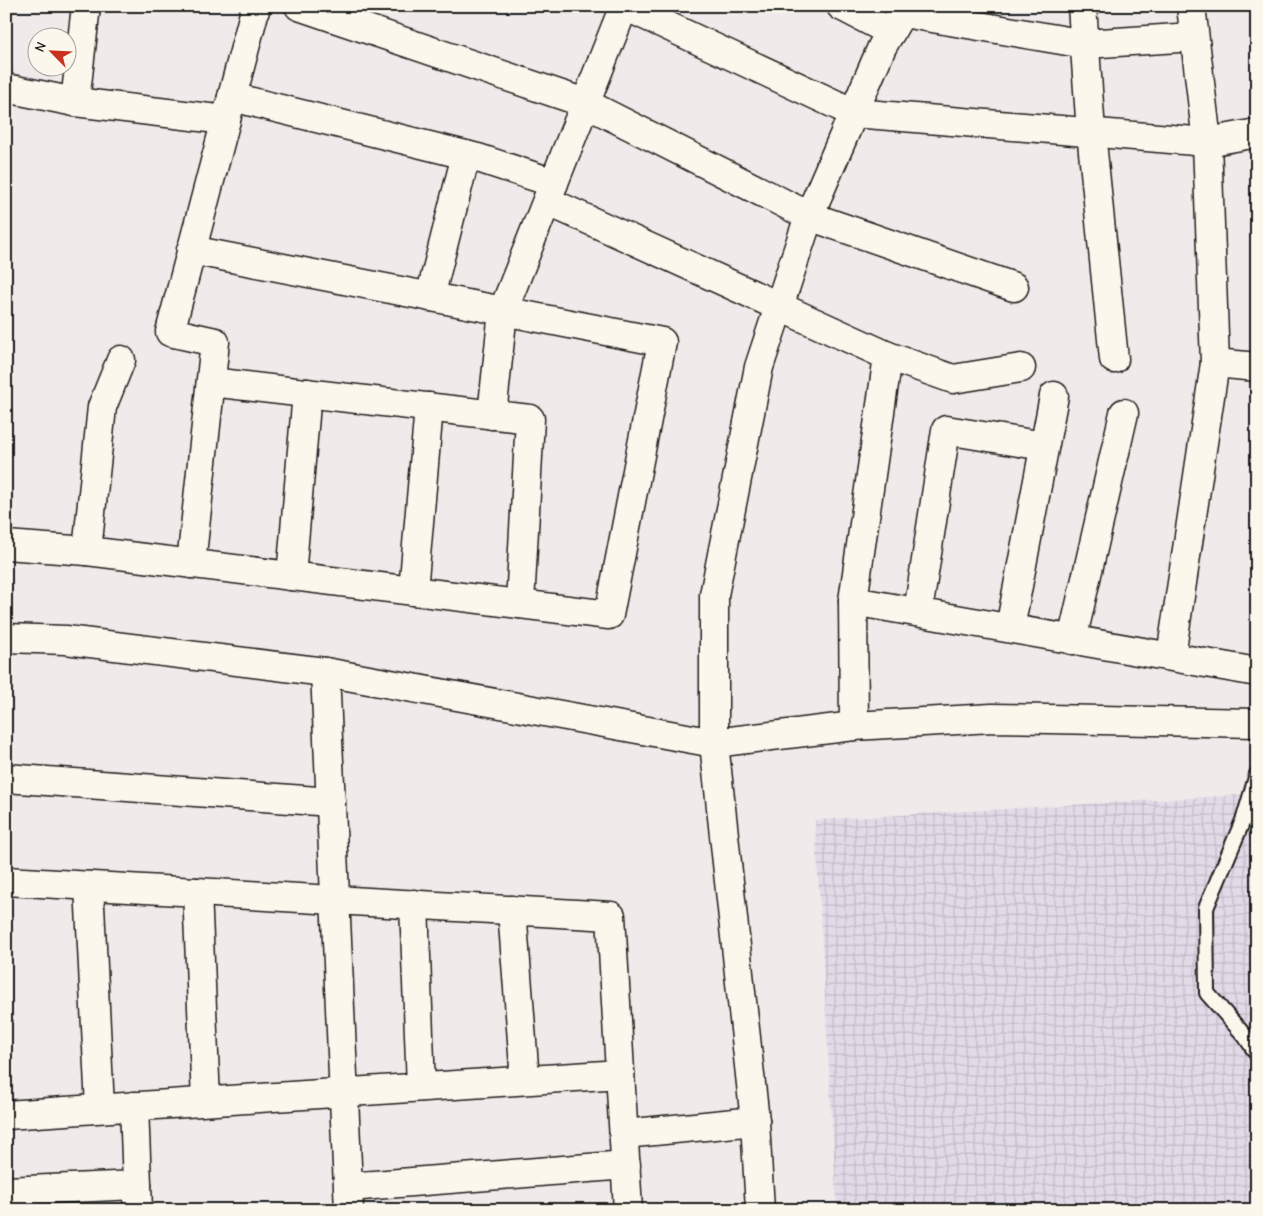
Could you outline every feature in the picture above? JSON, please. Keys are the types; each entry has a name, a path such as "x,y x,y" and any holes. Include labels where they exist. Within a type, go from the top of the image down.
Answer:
{"street":[{"path":"75,102 86,6"},
{"path":"191,564 214,342 170,332 256,6"},
{"path":"299,6 585,103 809,216 1014,287"},
{"path":"492,415 503,311 624,6 854,113 1207,142 1257,133"},
{"path":"841,6 900,17 1085,44 1194,37"},
{"path":"1082,6 1091,132 1114,359"},
{"path":"1171,656 1215,363 1207,142 1191,6"},
{"path":"760,1210 755,1121 714,743 714,595 759,367 809,216 882,47 900,17"},
{"path":"6,88 75,102 229,109 466,155 550,192 779,308 888,356 953,379 1021,368"},
{"path":"430,297 466,155"},
{"path":"6,545 87,551 609,615 662,342 191,250"},
{"path":"854,726 853,601 888,356"},
{"path":"87,551 102,407 121,360"},
{"path":"1215,363 1257,367"},
{"path":"211,382 530,419 520,604"},
{"path":"291,576 307,393"},
{"path":"1010,628 1054,396"},
{"path":"413,591 430,407"},
{"path":"1072,640 1124,413"},
{"path":"918,612 946,430 1044,446"},
{"path":"853,601 1257,672"},
{"path":"6,638 66,640 325,672 714,743 854,726 992,718 1257,723"},
{"path":"325,672 349,1199 626,1165"},
{"path":"6,778 331,802"},
{"path":"6,881 611,916 628,1210"},
{"path":"89,886 100,1108"},
{"path":"197,892 206,1101"},
{"path":"414,904 421,1087"},
{"path":"512,910 525,1080"},
{"path":"6,1115 620,1074"},
{"path":"6,1191 137,1197 134,1106"},
{"path":"624,1134 755,1121"}],"lane":[{"path":"1257,774 1244,818 1206,908 1207,993 1245,1036 1257,1054"}],"shaded area":[{"path":"1257,794 1257,1210 837,1210 815,820"}]}
